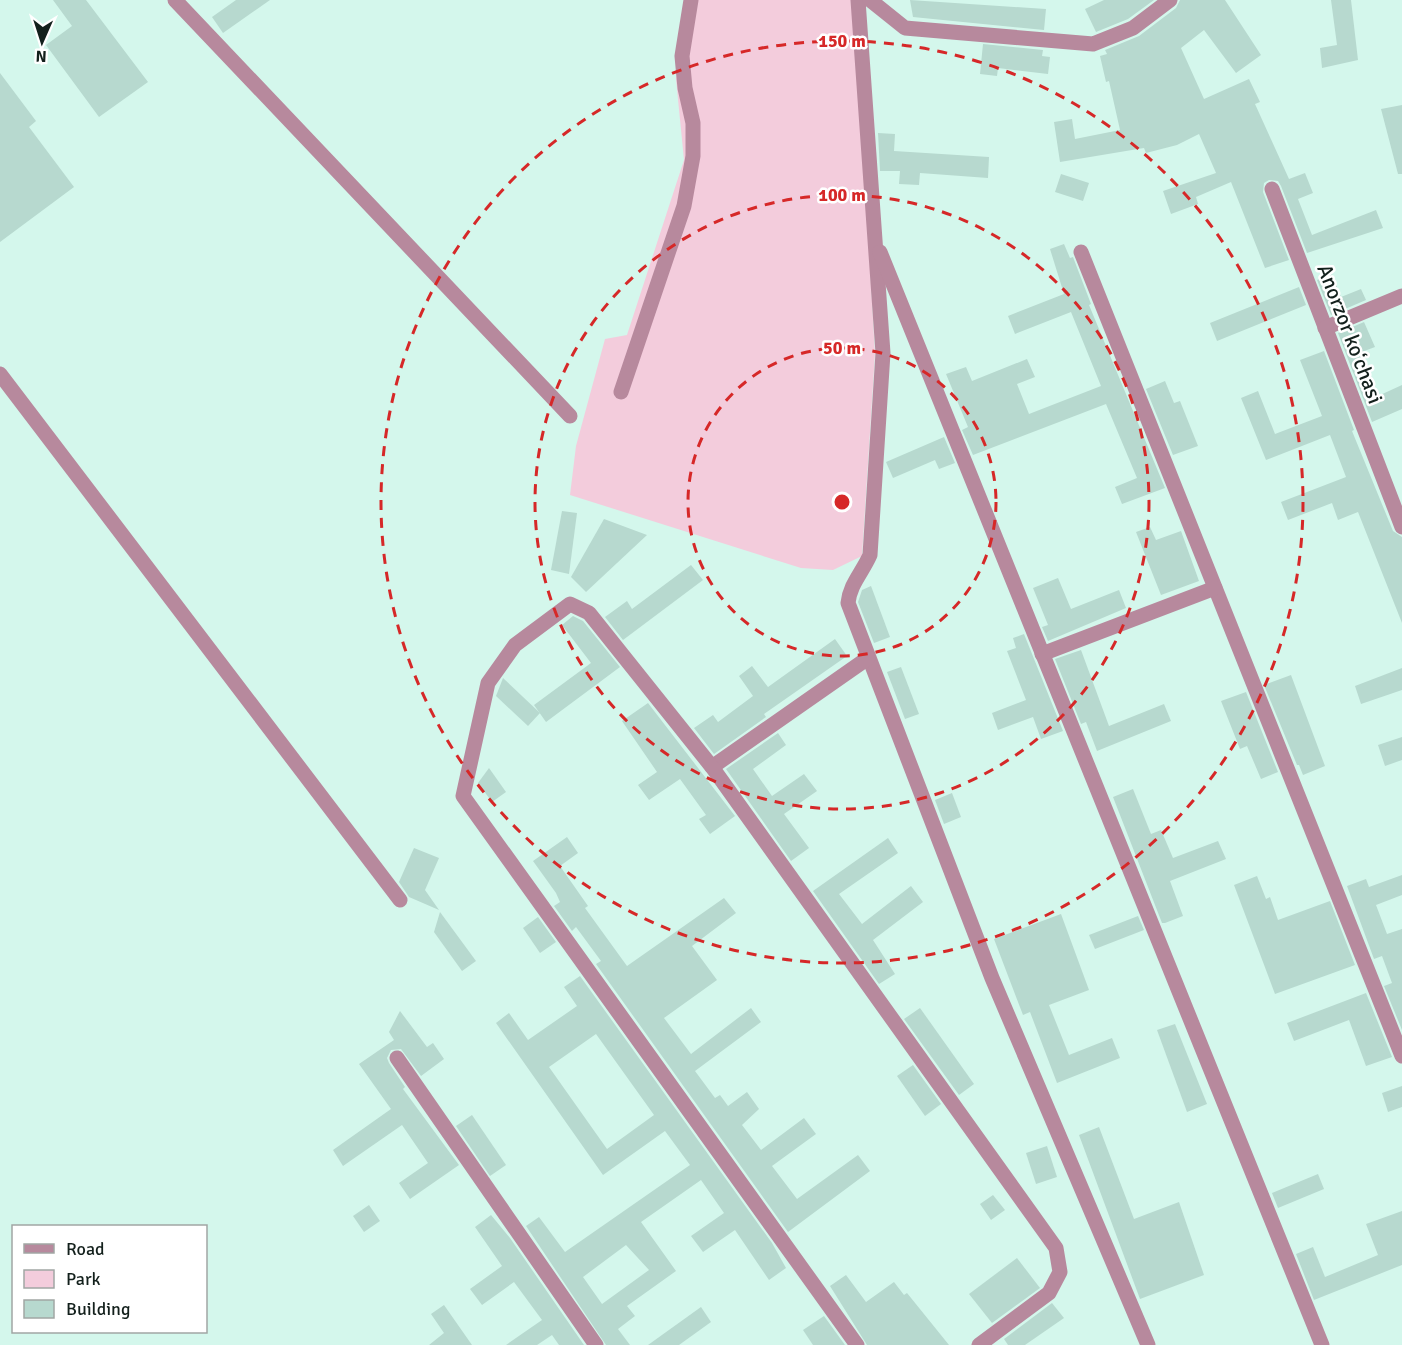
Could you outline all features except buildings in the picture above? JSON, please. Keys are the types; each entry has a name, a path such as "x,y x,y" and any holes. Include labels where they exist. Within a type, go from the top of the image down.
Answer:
{"street":[{"path":"175,0 570,416"},
{"path":"621,392 684,206 693,156 693,123 685,88 682,56 692,0"},
{"path":"858,0 883,353 870,555 862,575 850,588 848,603 992,978 1148,1345"},
{"path":"870,0 905,28 1093,44 1133,28 1170,0"},
{"name":"Anorzor koʻchasi","path":"1272,189 1401,522"},
{"path":"874,238 1322,1345"},
{"path":"1081,252 1402,1056"},
{"path":"1325,328 1402,296"},
{"path":"0,374 400,900"},
{"path":"1042,654 1215,588"},
{"path":"857,1345 463,796 488,682 515,645 570,604 589,614 712,767 1056,1248 1060,1272 1049,1293 979,1345"},
{"path":"712,767 868,658"},
{"path":"397,1058 596,1345"}],"green space":[{"path":"689,0 855,0 875,354 862,556 833,570 801,568 570,495 576,446 605,339 627,335 684,160 676,79"}]}
